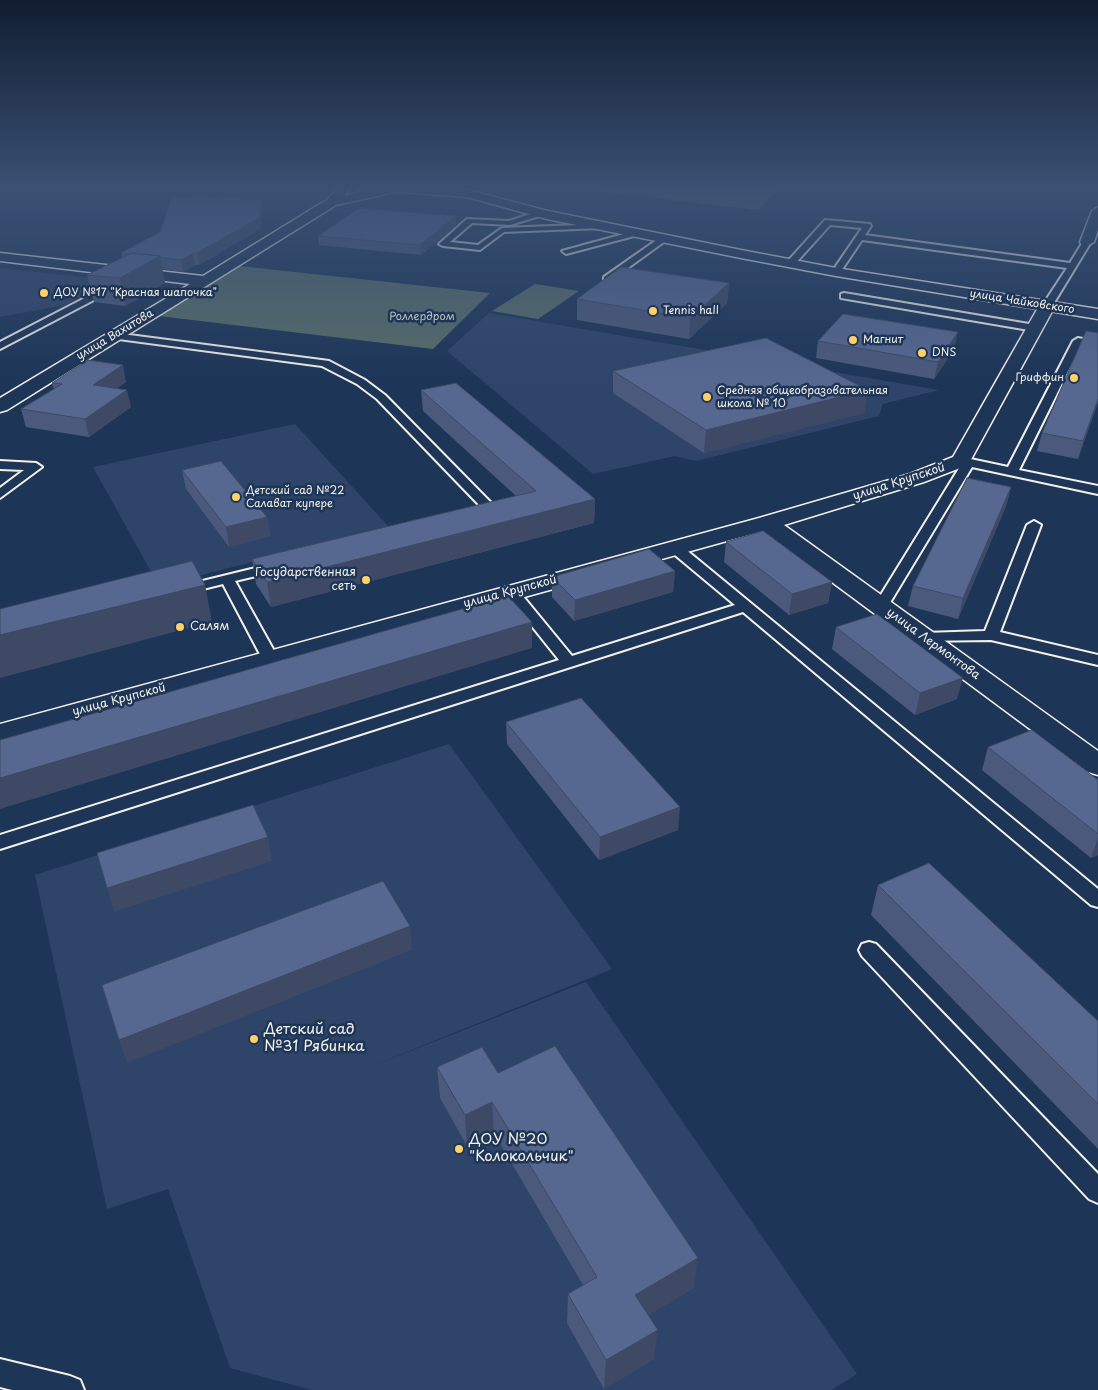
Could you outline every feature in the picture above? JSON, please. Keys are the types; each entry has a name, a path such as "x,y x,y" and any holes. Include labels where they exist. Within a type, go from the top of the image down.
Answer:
{"street":[{"name":"улица Вахитова","path":"0,406 7,397 114,336 250,253"},
{"name":"улица Чайковского","path":"734,253 836,272 1098,314"},
{"path":"0,256 205,281"},
{"name":"улица Крупской","path":"0,732 767,523 965,462 976,430 1047,306"},
{"name":"улица Лермонтова","path":"767,523 1098,765"}],"lane":[{"path":"600,284 644,253"},
{"path":"790,264 800,253"},
{"path":"836,272 849,253"},
{"path":"976,253 1072,266"},
{"path":"1047,306 1080,253"},
{"path":"0,346 139,272"},
{"path":"844,296 1035,328"},
{"path":"114,336 325,364 361,382 396,411 494,513 475,518"},
{"path":"1012,472 1078,341 1098,345"},
{"path":"881,606 965,462 1097,488"},
{"path":"0,465 36,467 0,494"},
{"path":"991,635 1034,525"},
{"path":"674,547 1098,900"},
{"path":"170,594 284,565"},
{"path":"227,579 270,658"},
{"path":"512,592 570,663"},
{"path":"0,842 744,607"},
{"path":"924,638 991,635 1098,660"},
{"path":"869,950 1098,1191"},
{"path":"0,1372 70,1390"}],"shaded area":[{"name":"ДОУ №17 \"Красная шапочка\"","path":"0,268 108,280 66,305 0,317"},
{"name":"Средняя общеобразовательная школа № 10","path":"489,313 939,390 883,404 879,416 696,461 675,456 593,474 447,351"},
{"name":"Детский сад №22 Салават купере","path":"295,424 389,527 159,586 93,467"},
{"path":"449,744 612,969 367,1068 586,982 857,1374 831,1390 312,1390 230,1368 168,1189 107,1209 35,875"}],"green space":[{"name":"Роллердром","path":"239,266 490,293 433,349 159,316"},
{"path":"535,284 579,291 538,319 492,311"}],"building":[{"path":"121,253 197,253 193,253 181,260 160,256"},
{"path":"132,253 160,256 120,278 87,275"},
{"path":"621,267 729,283 690,318 577,299"},
{"path":"843,314 958,332 938,362 818,341"},
{"path":"1086,331 1098,333 1098,399 1083,441 1042,433"},
{"path":"766,338 868,390 706,430 613,371"},
{"path":"88,360 123,365 93,385 127,390 85,419 21,409 62,384 52,383"},
{"path":"456,383 595,499 267,582 252,559 536,491 421,390"},
{"path":"221,461 267,517 226,527 182,470"},
{"path":"967,478 1011,487 963,598 913,586"},
{"path":"763,531 832,582 792,594 726,542"},
{"path":"649,549 675,571 575,600 552,577"},
{"path":"192,561 205,585 0,635 0,609"},
{"path":"508,596 532,622 0,778 0,740"},
{"path":"877,614 963,678 920,693 836,627"},
{"path":"581,698 680,807 600,837 506,722"},
{"path":"1032,730 1098,780 1098,834 988,747"},
{"path":"253,805 268,837 107,888 97,853"},
{"path":"929,863 1098,1021 1098,1104 878,885"},
{"path":"383,881 410,926 119,1040 102,985"},
{"path":"555,1046 698,1258 635,1295 658,1330 606,1360 568,1294 597,1277 492,1102 465,1115 437,1067 482,1047 498,1073"}],"place":[{"name":"ДОУ №17 \"Красная шапочка\"","path":"44,293"},
{"name":"Tennis hall","path":"653,311"},
{"name":"Магнит","path":"853,340"},
{"name":"DNS","path":"922,353"},
{"name":"Гриффин","path":"1074,378"},
{"name":"Средняя общеобразовательная школа № 10","path":"707,397"},
{"name":"Детский сад №22 Салават купере","path":"236,497"},
{"name":"Государственная сеть","path":"366,580"},
{"name":"Салям","path":"180,627"},
{"name":"Детский сад №31 Рябинка","path":"254,1039"},
{"name":"ДОУ №20 \"Колокольчик\"","path":"459,1149"}]}
